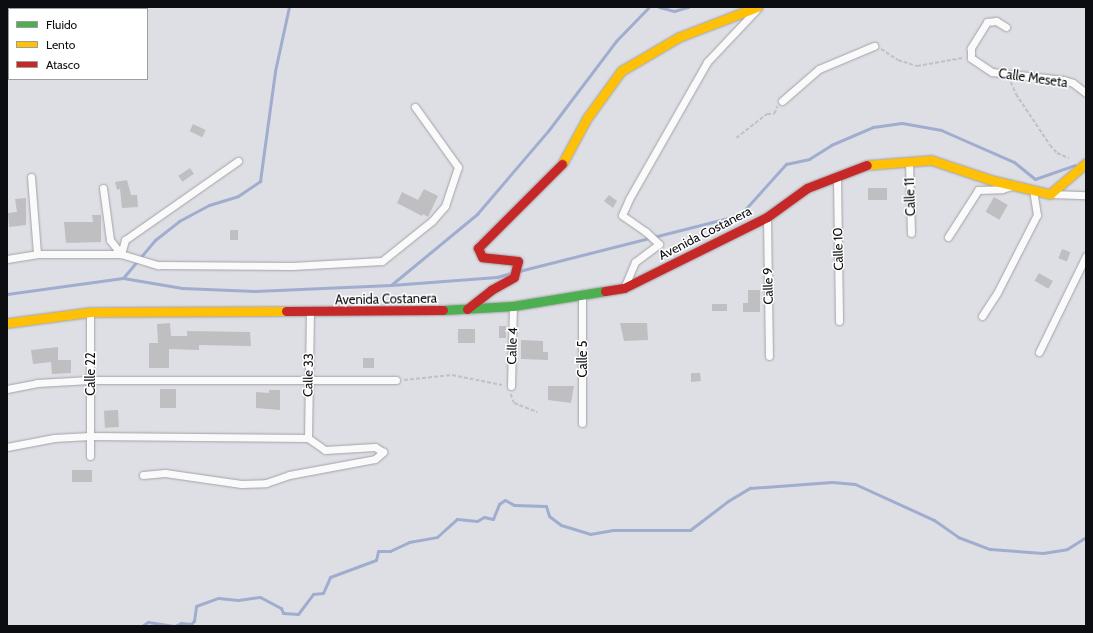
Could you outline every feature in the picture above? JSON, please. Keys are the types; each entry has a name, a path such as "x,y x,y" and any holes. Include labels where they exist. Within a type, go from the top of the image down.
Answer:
{"street":[{"path":"624,288 635,262 659,244 646,232 622,215 629,199 707,62 758,7"},
{"path":"467,310 491,290 514,277 518,261 482,257 478,248 565,161 587,118 621,71 679,37 758,7"},
{"path":"970,55 971,48 987,22 996,22 1006,27"},
{"path":"782,101 819,69 874,46"},
{"name":"Calle Meseta","path":"970,55 986,69 1007,75 1064,80 1073,83 1086,93"},
{"path":"7,259 37,254 121,254 158,265 292,266 382,261 432,222 445,206 458,168 414,107"},
{"name":"Avenida Costanera","path":"7,323 90,312 140,310 310,313 467,310 513,306 582,296 624,288 767,217 807,188 869,164 931,160 946,163 1012,186 1050,194"},
{"path":"121,254 125,240 238,161"},
{"name":"Calle 11","path":"909,162 911,233"},
{"path":"1050,194 1086,163"},
{"path":"31,177 37,254"},
{"name":"Calle 10","path":"837,177 839,321"},
{"path":"948,238 978,190 1002,189 1012,186"},
{"path":"103,188 110,240 121,254"},
{"path":"982,316 997,293 1037,215 1033,190"},
{"path":"1050,194 1086,195"},
{"name":"Calle 9","path":"767,217 769,356"},
{"path":"1039,352 1086,256"},
{"name":"Calle 5","path":"582,296 582,423"},
{"name":"Calle 4","path":"511,386 513,306"},
{"name":"Calle 22","path":"90,312 90,456"},
{"name":"Calle 33","path":"308,438 310,313"},
{"path":"7,389 37,382 90,380 396,380"},
{"path":"7,447 54,438 90,436 308,438 325,450 375,447 383,452 375,459 305,472 266,483 241,484 165,473 143,475"}],"path":[{"path":"874,46 898,60 917,66 950,61 970,55"},
{"path":"1007,75 1016,94 1050,145 1057,153 1069,158"},
{"path":"736,138 767,114 774,114 782,101"},
{"path":"396,380 452,375 511,386 514,403 537,412"}],"building":[{"path":"193,124 206,130 202,137 190,131"},
{"path":"190,168 194,174 182,182 178,176"},
{"path":"127,180 131,195 137,195 138,207 122,208 120,189 117,190 115,182"},
{"path":"868,188 887,188 887,200 868,200"},
{"path":"424,189 438,196 428,217 423,214 422,216 397,203 402,192 418,200"},
{"path":"609,195 617,201 613,208 604,201"},
{"path":"994,197 1008,205 999,220 986,212"},
{"path":"26,198 26,225 9,227 8,213 17,212 15,199"},
{"path":"92,215 101,215 101,242 66,243 64,222 93,222"},
{"path":"230,230 238,230 238,240 230,240"},
{"path":"1062,249 1070,252 1067,262 1058,258"},
{"path":"1039,273 1053,281 1048,289 1034,281"},
{"path":"748,290 760,290 760,312 743,312 743,303 748,303"},
{"path":"712,304 727,304 727,311 712,311"},
{"path":"170,323 171,336 187,336 187,331 250,332 251,346 199,345 199,350 169,349 169,368 149,368 149,343 158,343 157,324"},
{"path":"620,323 647,323 648,340 624,341"},
{"path":"499,326 506,326 506,338 499,338"},
{"path":"458,329 475,329 475,343 458,343"},
{"path":"521,340 543,341 543,352 548,352 548,360 521,359"},
{"path":"58,347 58,360 71,360 71,373 52,374 51,362 33,364 31,350"},
{"path":"363,358 374,358 374,368 363,368"},
{"path":"691,373 700,373 701,381 691,382"},
{"path":"548,386 574,386 571,403 548,400"},
{"path":"160,389 176,389 176,408 160,408"},
{"path":"269,390 280,390 280,410 256,408 256,392 269,393"},
{"path":"118,410 119,427 105,428 104,411"},
{"path":"72,470 92,470 92,482 72,482"}],"waterway":[{"path":"123,278 155,240 179,221 209,205 238,196 260,181 275,71 289,7"},
{"path":"391,285 477,214 548,131 616,41 649,7"},
{"path":"659,7 674,11 688,7"},
{"path":"519,271 740,215 786,164 809,159 831,145 873,127 902,123 941,130 1014,162 1035,179 1075,165"},
{"path":"7,294 123,278 182,288 255,291 391,285 497,277 511,273"},
{"path":"175,626 181,623 191,624 194,621 196,606 218,598 238,600 260,597 281,608 283,613 298,614 313,594 323,593 330,577 376,560 378,551 390,551 409,542 437,537 457,519 477,521 484,517 493,519 499,504 505,500 514,505 546,506 549,516 561,525 590,534 612,530 690,530 728,501 750,488 832,482 855,484 934,520 958,537 990,549 1043,553 1067,549 1086,537"},
{"path":"142,626 148,622 174,626"}],"traffic: fast":[{"path":"443,310 513,306 605,291"}],"traffic: slow":[{"path":"562,164 587,118 621,71 679,37 757,7"},
{"path":"867,165 931,160 991,180 1050,194 1086,163"},
{"path":"7,323 90,312 286,311"}],"traffic: jam":[{"path":"467,309 491,290 514,277 518,261 482,257 478,248 562,164"},
{"path":"605,291 624,288 767,217 807,188 867,165"},
{"path":"286,311 443,310"}]}
